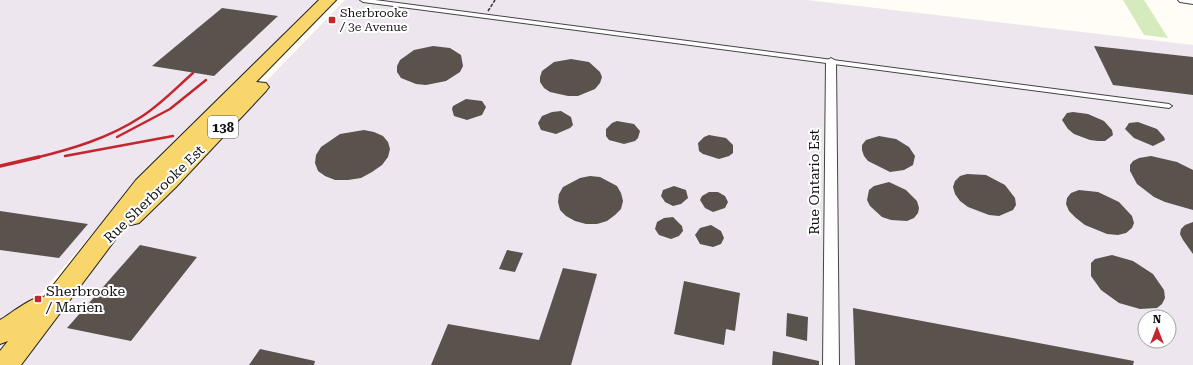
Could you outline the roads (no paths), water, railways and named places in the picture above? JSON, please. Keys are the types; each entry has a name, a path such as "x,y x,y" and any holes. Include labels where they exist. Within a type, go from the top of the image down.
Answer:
{"main road":[{"name":"Rue Sherbrooke Est","path":"5,365 97,248 143,186 328,0"},
{"name":"Rue Sherbrooke Est","path":"97,248 169,182 344,0"},
{"path":"0,333 27,317 73,278"}],"street":[{"path":"1183,0 1193,1"},
{"name":"Rue Ontario Est","path":"831,61 831,365"}],"lane":[{"path":"363,0 1169,106"}],"railway":[{"path":"39,157 90,142 129,124 155,107 193,73"},
{"path":"117,137 170,109 206,80"},
{"path":"65,156 173,136"},
{"path":"0,166 39,157"},
{"path":"35,158 39,157"}],"place":[{"name":"Sherbrooke / 3e Avenue","path":"332,20"},
{"name":"Sherbrooke / Marien","path":"38,299"}]}
